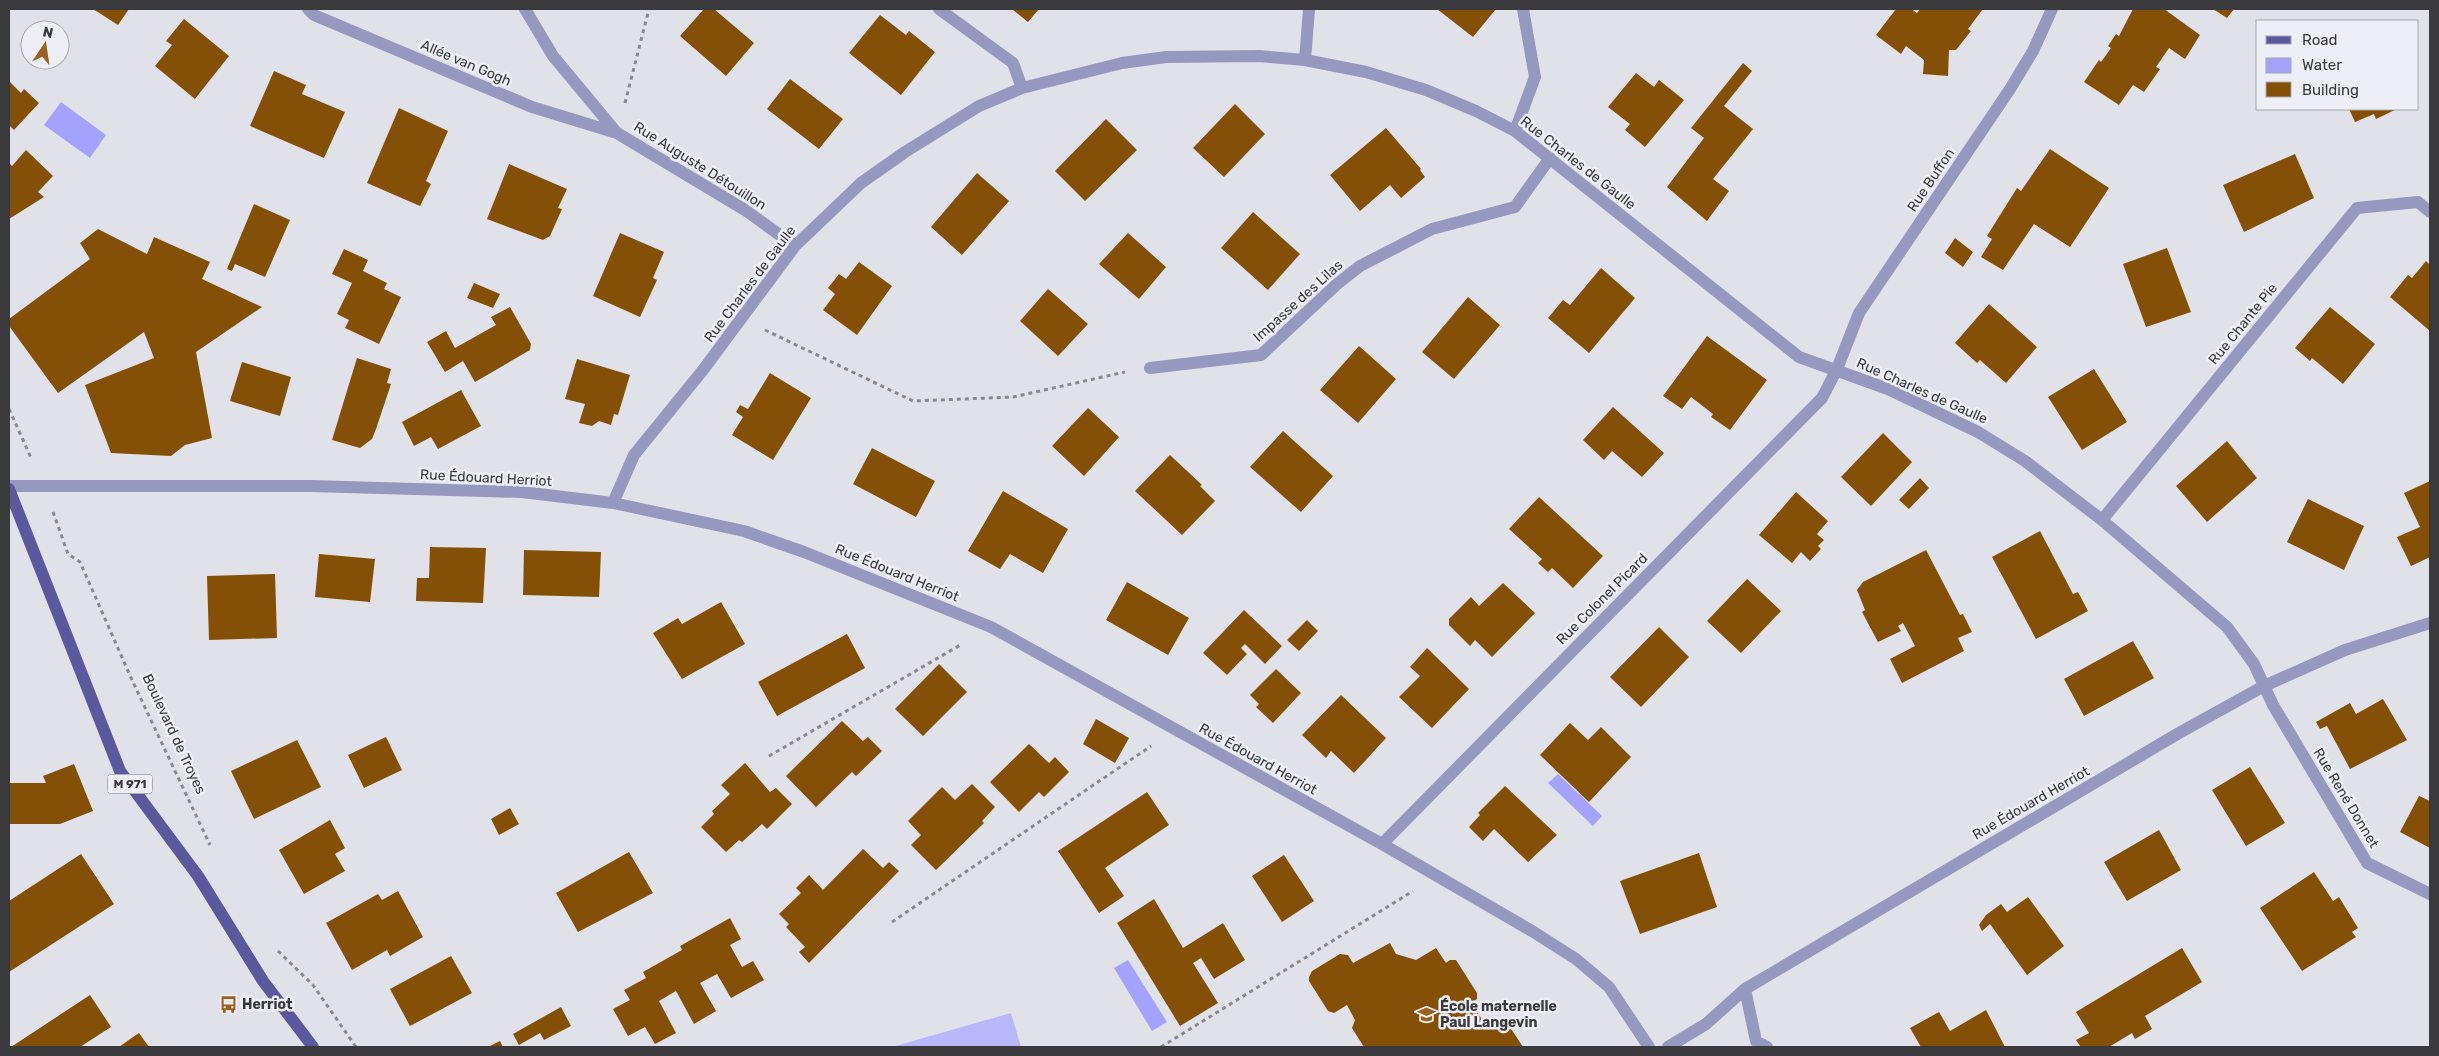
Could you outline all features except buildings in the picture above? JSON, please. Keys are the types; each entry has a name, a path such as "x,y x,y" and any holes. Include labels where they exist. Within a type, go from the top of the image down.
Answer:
{"main road":[{"name":"M 971","path":"9,487 120,771 198,876 263,981 313,1047"}],"street":[{"name":"Allée van Gogh","path":"308,9 314,15 532,107 617,133"},
{"name":"Rue Auguste Détouillon","path":"525,9 553,56 617,133 745,210 795,246"},
{"path":"939,9 1013,63 1022,88"},
{"path":"1304,60 1309,9"},
{"path":"1515,131 1535,77 1523,9"},
{"name":"Rue Buffon","path":"1837,369 1859,313 2010,89 2034,51 2052,9"},
{"name":"Rue Charles de Gaulle","path":"613,503 634,455 742,319 795,246 861,183 905,152 979,106 1022,88 1122,63 1166,58 1259,56 1304,60 1366,72 1426,90 1476,111 1515,131 1799,357 1837,369 1888,389 1978,432 2025,461 2102,520 2228,627 2254,664 2264,686"},
{"name":"Impasse des Lilas","path":"1150,368 1261,355 1337,284 1360,266 1432,229 1515,207 1550,158"},
{"name":"Rue Chante Pie","path":"2102,520 2357,208 2418,202 2430,212"},
{"name":"Rue Colonel Picard","path":"1382,844 1822,398 1837,369"},
{"name":"Rue Édouard Herriot","path":"9,487 311,486 512,492 613,503 744,531 804,552 991,627 1382,844 1532,931 1576,959 1610,986 1649,1047"},
{"name":"Rue Édouard Herriot","path":"1668,1047 1706,1024 1745,989 2170,738 2264,686 2345,650 2430,624"},
{"name":"Rue René Donnet","path":"2264,686 2273,705 2367,863 2430,894"},
{"path":"1745,989 1756,1041 1767,1047"}],"path":[{"path":"617,133 649,9"},
{"path":"742,319 913,401 1013,398 1150,368"},
{"name":"Boulevard de Troyes","path":"9,409 45,486 68,554 80,562 132,680 215,854"},
{"path":"770,756 991,627"},
{"path":"892,922 1174,730"},
{"path":"1161,1047 1437,876"},
{"path":"274,945 313,986 356,1047"}],"shaded area":[{"path":"1011,1013 1021,1047 892,1047"}],"water":[{"path":"61,102 106,135 90,158 44,125"},
{"path":"1558,774 1602,816 1593,826 1548,783"},
{"path":"1128,960 1167,1022 1152,1031 1114,968"}],"place":[{"name":"Herriot","path":"228,1004"},
{"name":"École maternelle Paul Langevin","path":"1426,1014"}]}
